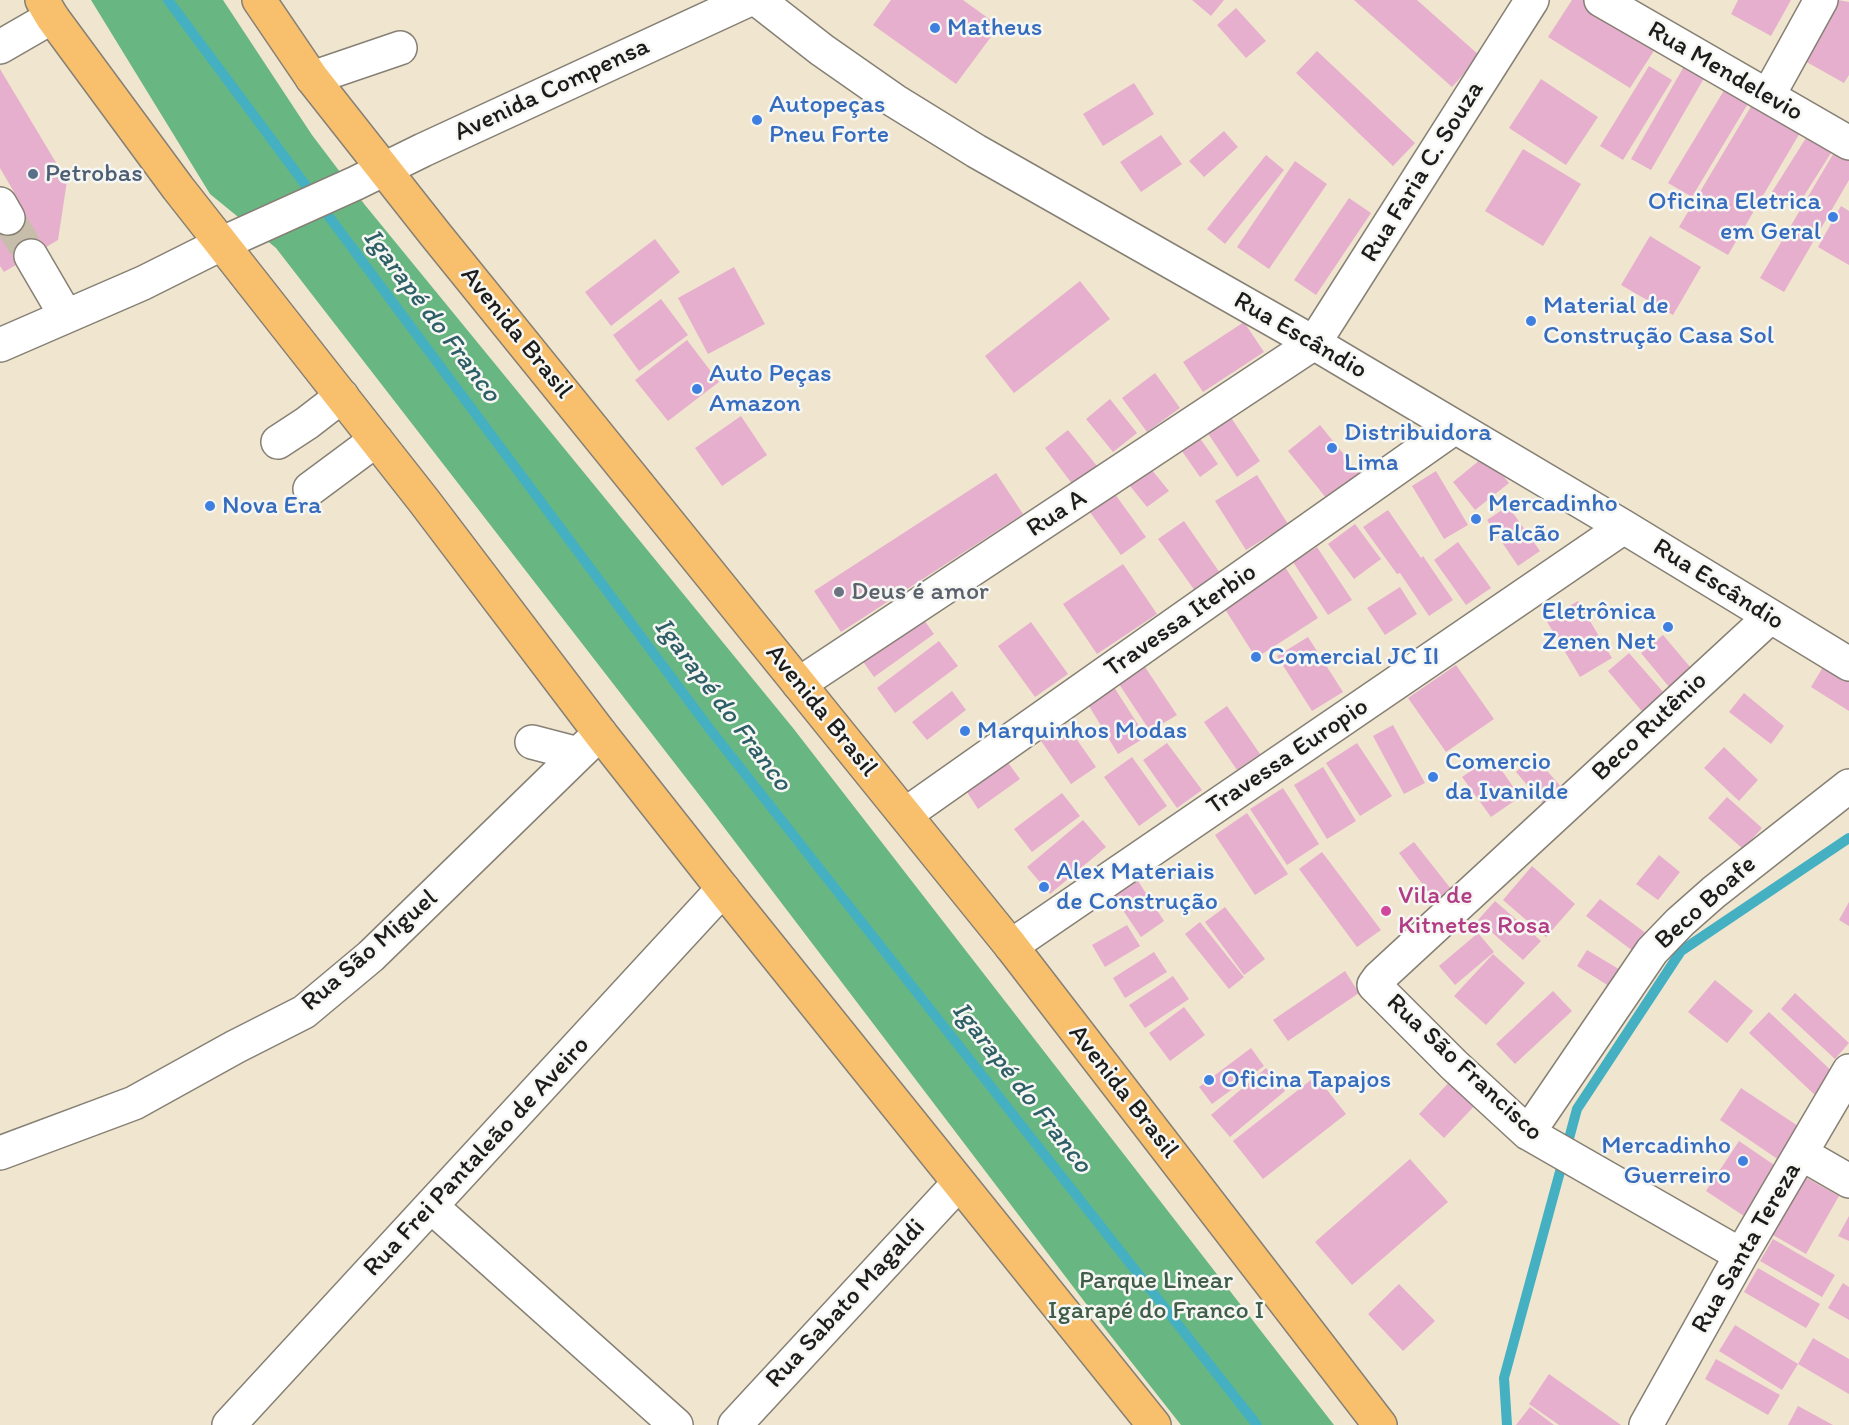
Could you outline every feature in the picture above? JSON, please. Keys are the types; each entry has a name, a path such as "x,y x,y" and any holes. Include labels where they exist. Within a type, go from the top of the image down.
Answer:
{"highway":[{"name":"Avenida Brasil","path":"259,0 312,78 370,176 906,814 1011,946 1380,1425"},
{"path":"47,8 178,188 230,240 376,440 589,744 723,889 1154,1425"}],"street":[{"name":"Avenida Compensa","path":"0,345 143,283 230,240 748,0"},
{"name":"Rua Escândio","path":"758,0 822,50 895,101 1455,427 1849,664"},
{"name":"Rua Faria C. Souza","path":"1314,344 1532,0"},
{"name":"Rua Mendelevio","path":"1601,0 1849,143"},
{"path":"1768,96 1821,0"},
{"path":"0,47 47,8"},
{"path":"312,78 400,48"},
{"path":"31,256 66,316"},
{"name":"Rua A","path":"799,684 1314,344"},
{"path":"278,442 342,396"},
{"name":"Travessa Iterbio","path":"906,814 1455,427"},
{"path":"310,489 376,440"},
{"name":"Travessa Europio","path":"1011,946 1624,527"},
{"name":"Beco Rutênio","path":"1375,986 1374,983 1379,978 1770,617"},
{"path":"532,742 589,744"},
{"name":"Rua São Miguel","path":"0,1153 134,1103 304,1012 371,956 589,744"},
{"name":"Beco Boafe","path":"1527,1133 1652,951 1714,892 1849,786"},
{"name":"Rua Frei Pantaleão de Aveiro","path":"230,1425 723,889"},
{"name":"Rua São Francisco","path":"1375,986 1454,1065 1527,1133 1741,1255"},
{"name":"Rua Santa Tereza","path":"1646,1425 1741,1255 1849,1071"},
{"path":"1802,1154 1849,1181"},
{"name":"Rua Sabato Magaldi","path":"735,1425 958,1184"},
{"path":"432,1207 676,1425"}],"green space":[{"name":"Parque Linear Igarapé do Franco I","path":"91,0 223,0 312,135 365,205 793,728 1334,1425 1181,1425 1106,1330 707,805 276,248 210,194"}],"building":[{"path":"891,0 963,0 999,26 956,84 873,25"},
{"path":"1192,0 1224,0 1211,16"},
{"path":"1354,0 1417,0 1480,56 1452,87"},
{"path":"1572,0 1591,0 1659,43 1630,88 1548,37"},
{"path":"1738,0 1791,0 1771,36 1731,14"},
{"path":"1838,0 1849,2 1849,75 1844,83 1803,60"},
{"path":"1236,8 1266,41 1246,58 1217,25"},
{"path":"1317,51 1415,143 1393,166 1296,73"},
{"path":"1687,61 1707,73 1651,170 1631,159"},
{"path":"1649,66 1672,80 1623,160 1600,146"},
{"name":"Petrobas","path":"0,69 67,181 58,240 4,272 0,266 0,222 12,216 14,192 0,168"},
{"path":"1541,79 1598,117 1566,165 1509,128"},
{"path":"1729,82 1752,97 1692,197 1668,183"},
{"path":"1134,83 1154,114 1103,146 1083,114"},
{"path":"1756,98 1804,126 1728,255 1679,227"},
{"path":"1811,130 1836,145 1797,207 1772,192"},
{"path":"1224,131 1238,147 1204,177 1189,161"},
{"path":"1161,135 1182,164 1141,192 1120,162"},
{"path":"1839,144 1849,150 1849,180 1784,292 1760,278"},
{"path":"1523,149 1581,184 1543,246 1485,211"},
{"path":"1266,155 1284,170 1225,244 1207,229"},
{"path":"1295,161 1327,184 1269,269 1237,247"},
{"path":"1349,198 1371,213 1316,295 1294,280"},
{"path":"1841,206 1849,211 1849,265 1818,247"},
{"path":"1650,236 1701,267 1673,315 1621,285"},
{"path":"655,239 680,272 611,326 585,292"},
{"path":"734,267 765,324 708,354 678,298"},
{"path":"1080,281 1110,319 1014,393 985,356"},
{"path":"661,299 688,335 639,371 613,335"},
{"path":"1244,322 1264,352 1203,392 1183,362"},
{"path":"687,340 719,382 668,421 635,380"},
{"path":"1155,373 1180,408 1147,432 1122,398"},
{"path":"1110,399 1137,433 1113,452 1086,419"},
{"path":"1226,410 1260,461 1237,477 1203,426"},
{"path":"741,416 767,455 722,486 695,448"},
{"path":"1320,425 1359,473 1327,499 1288,451"},
{"path":"1068,430 1097,466 1073,485 1045,448"},
{"path":"1195,431 1218,464 1200,477 1177,444"},
{"path":"1486,455 1509,483 1475,510 1453,482"},
{"path":"1147,464 1169,491 1147,507 1126,481"},
{"path":"1436,471 1468,525 1444,539 1412,486"},
{"path":"996,473 1023,514 841,632 814,591"},
{"path":"1257,475 1288,524 1246,550 1215,501"},
{"path":"1112,490 1146,537 1121,555 1087,508"},
{"path":"1508,506 1540,551 1518,566 1487,520"},
{"path":"1388,510 1453,600 1429,616 1400,573 1397,574 1363,527"},
{"path":"1184,521 1220,573 1195,591 1158,539"},
{"path":"1355,524 1381,559 1354,579 1328,544"},
{"path":"1458,542 1491,588 1466,605 1434,560"},
{"path":"1317,547 1352,600 1328,615 1293,562"},
{"path":"1123,564 1157,614 1097,654 1063,604"},
{"path":"1285,567 1318,618 1256,658 1223,606"},
{"path":"1400,587 1417,614 1385,635 1367,608"},
{"path":"1578,601 1612,658 1580,677 1546,620"},
{"path":"919,613 934,634 874,677 859,656"},
{"path":"1031,622 1068,674 1035,697 998,646"},
{"path":"1663,635 1696,674 1674,693 1641,653"},
{"path":"1308,637 1343,692 1312,711 1277,656"},
{"path":"939,641 958,666 895,713 877,688"},
{"path":"1629,653 1672,702 1650,721 1608,671"},
{"path":"1829,657 1849,669 1849,711 1811,687"},
{"path":"1456,665 1494,719 1446,752 1408,698"},
{"path":"1145,667 1177,715 1150,731 1119,684"},
{"path":"1112,684 1146,737 1118,754 1086,701"},
{"path":"952,691 966,710 927,740 912,722"},
{"path":"1744,693 1784,726 1771,744 1729,712"},
{"path":"1227,706 1260,754 1237,770 1204,722"},
{"path":"1066,724 1096,767 1071,784 1041,741"},
{"path":"1393,725 1425,783 1404,794 1373,736"},
{"path":"1167,743 1202,790 1177,808 1143,760"},
{"path":"1357,743 1392,796 1360,816 1326,763"},
{"path":"1724,747 1758,780 1739,801 1704,768"},
{"path":"1492,756 1520,797 1491,817 1462,777"},
{"path":"1534,756 1570,797 1551,813 1516,772"},
{"path":"1132,757 1167,806 1139,826 1104,777"},
{"path":"1006,760 1020,779 978,809 965,789"},
{"path":"1323,767 1356,821 1327,839 1294,785"},
{"path":"1283,788 1319,844 1287,865 1250,809"},
{"path":"1062,793 1080,816 1032,852 1014,829"},
{"path":"1727,797 1762,828 1743,849 1708,818"},
{"path":"1247,813 1288,874 1255,895 1215,835"},
{"path":"1083,820 1106,847 1050,894 1027,867"},
{"path":"1414,842 1455,894 1439,906 1399,853"},
{"path":"1322,852 1381,930 1357,947 1299,869"},
{"path":"1659,855 1680,872 1658,900 1636,884"},
{"path":"1532,866 1575,904 1546,937 1503,900"},
{"path":"1138,881 1164,921 1141,937 1114,897"},
{"path":"1600,899 1651,937 1637,954 1586,916"},
{"path":"1495,901 1541,941 1523,960 1478,920"},
{"path":"1849,902 1849,926 1839,920"},
{"path":"1225,907 1265,959 1244,975 1205,922"},
{"path":"1200,922 1244,977 1229,989 1185,934"},
{"path":"1127,925 1140,946 1105,967 1092,945"},
{"path":"1478,933 1494,952 1455,985 1439,966"},
{"path":"1587,950 1627,974 1617,991 1577,966"},
{"path":"1154,952 1167,972 1125,998 1113,978"},
{"path":"1493,954 1525,983 1486,1025 1454,996"},
{"path":"1345,971 1359,993 1288,1041 1273,1020"},
{"path":"1173,976 1189,999 1145,1028 1129,1005"},
{"path":"1715,980 1753,1011 1727,1043 1688,1012"},
{"path":"1553,991 1572,1011 1515,1064 1496,1044"},
{"path":"1795,993 1849,1043 1835,1059 1781,1009"},
{"path":"1184,1007 1205,1035 1170,1061 1149,1033"},
{"path":"1769,1012 1837,1076 1817,1097 1749,1033"},
{"path":"1251,1048 1264,1066 1212,1104 1199,1087"},
{"path":"1266,1068 1285,1091 1230,1137 1211,1115"},
{"path":"1456,1075 1481,1099 1444,1138 1419,1114"},
{"path":"1316,1076 1346,1114 1263,1179 1233,1141"},
{"path":"1741,1088 1801,1128 1779,1160 1720,1120"},
{"path":"1739,1141 1783,1171 1750,1220 1706,1191"},
{"path":"1410,1159 1448,1202 1352,1285 1315,1242"},
{"path":"1805,1177 1839,1196 1806,1254 1773,1235"},
{"path":"1849,1216 1849,1241 1838,1236"},
{"path":"1773,1239 1835,1275 1822,1297 1760,1261"},
{"path":"1758,1268 1820,1304 1806,1328 1744,1292"},
{"path":"1843,1283 1849,1287 1849,1320 1828,1308"},
{"path":"1399,1284 1435,1321 1403,1351 1368,1314"},
{"path":"1735,1325 1798,1364 1782,1390 1719,1351"},
{"path":"1813,1338 1849,1359 1849,1394 1798,1364"},
{"path":"1716,1359 1780,1395 1768,1415 1705,1379"},
{"path":"1549,1374 1621,1425 1559,1425 1529,1404"},
{"path":"1798,1406 1833,1425 1788,1425"},
{"path":"1530,1407 1554,1425 1516,1425"}],"waterway":[{"name":"Igarapé do Franco","path":"168,0 709,728 1257,1425"},
{"path":"1507,1425 1504,1378 1577,1109 1681,951 1849,838"}],"tunnel":[{"path":"8,218 31,256"}],"place":[{"name":"Matheus","path":"935,28"},
{"name":"Autopeças Pneu Forte","path":"757,120"},
{"name":"Petrobas","path":"33,174"},
{"name":"Oficina Eletrica em Geral","path":"1833,217"},
{"name":"Material de Construção Casa Sol","path":"1531,321"},
{"name":"Auto Peças Amazon","path":"697,389"},
{"name":"Distribuidora Lima","path":"1332,448"},
{"name":"Nova Era","path":"210,506"},
{"name":"Mercadinho Falcão","path":"1476,519"},
{"name":"Deus é amor","path":"839,592"},
{"name":"Eletrônica Zenen Net","path":"1668,627"},
{"name":"Comercial JC II","path":"1256,657"},
{"name":"Marquinhos Modas","path":"965,731"},
{"name":"Comercio da Ivanilde","path":"1433,777"},
{"name":"Alex Materiais de Construção","path":"1044,887"},
{"name":"Vila de Kitnetes Rosa","path":"1386,911"},
{"name":"Oficina Tapajos","path":"1209,1080"},
{"name":"Mercadinho Guerreiro","path":"1743,1161"}]}
